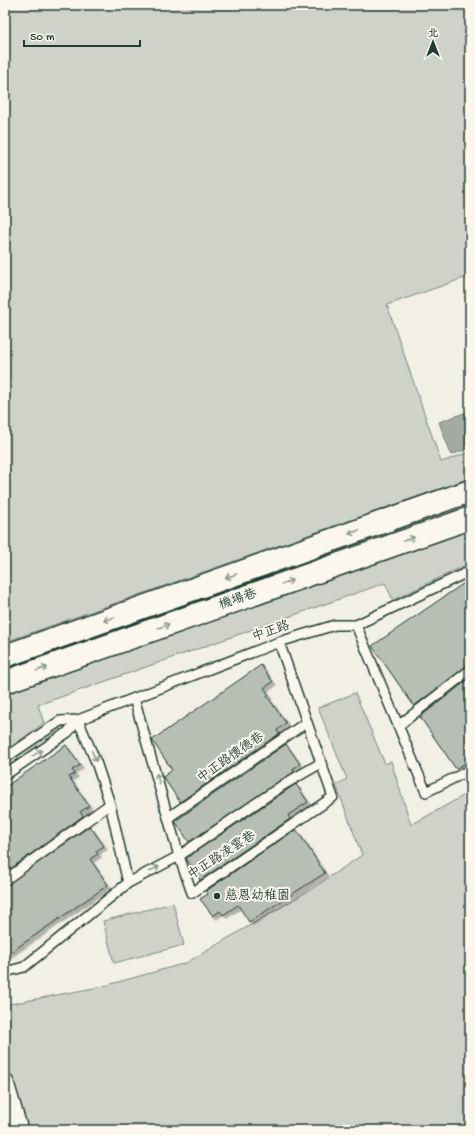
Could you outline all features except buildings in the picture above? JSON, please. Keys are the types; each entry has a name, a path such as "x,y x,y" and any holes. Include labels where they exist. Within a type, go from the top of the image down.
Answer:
{"street":[{"name":"機場巷","path":"5,656 470,491"},
{"name":"機場巷","path":"5,682 470,518"},
{"path":"5,1083 19,1130"}],"lane":[{"name":"中正路","path":"5,758 60,721 78,720 279,642 335,625 356,625 470,571"},
{"path":"356,625 426,792 470,770"},
{"path":"134,698 179,856 283,784 321,763 279,642"},
{"path":"398,726 470,670"},
{"name":"中正路","path":"5,775 68,732 78,720"},
{"path":"78,720 96,762 110,804 128,883"},
{"name":"中正路懷德巷","path":"169,817 307,722"},
{"name":"中正路凌雲巷","path":"5,969 9,971 24,967 128,883 179,856 192,893 333,797 321,763"},
{"path":"5,880 110,804"}],"shaded area":[{"path":"5,5 470,5 470,276 387,305 441,462 470,452 470,478 5,642"},
{"path":"470,411 470,448 451,455 439,422"},
{"path":"470,527 470,563 393,600 385,583 38,705 44,723 5,751 5,691"},
{"path":"355,693 385,764 391,761 411,825 470,792 470,1130 5,1130 5,1005 104,986 186,963 310,890 362,855 336,785 347,779 318,708"},
{"path":"62,724 65,728 5,770 5,763"},
{"path":"173,903 184,945 114,963 103,921"}],"place":[{"name":"慈恩幼稚園","path":"217,896"}]}
